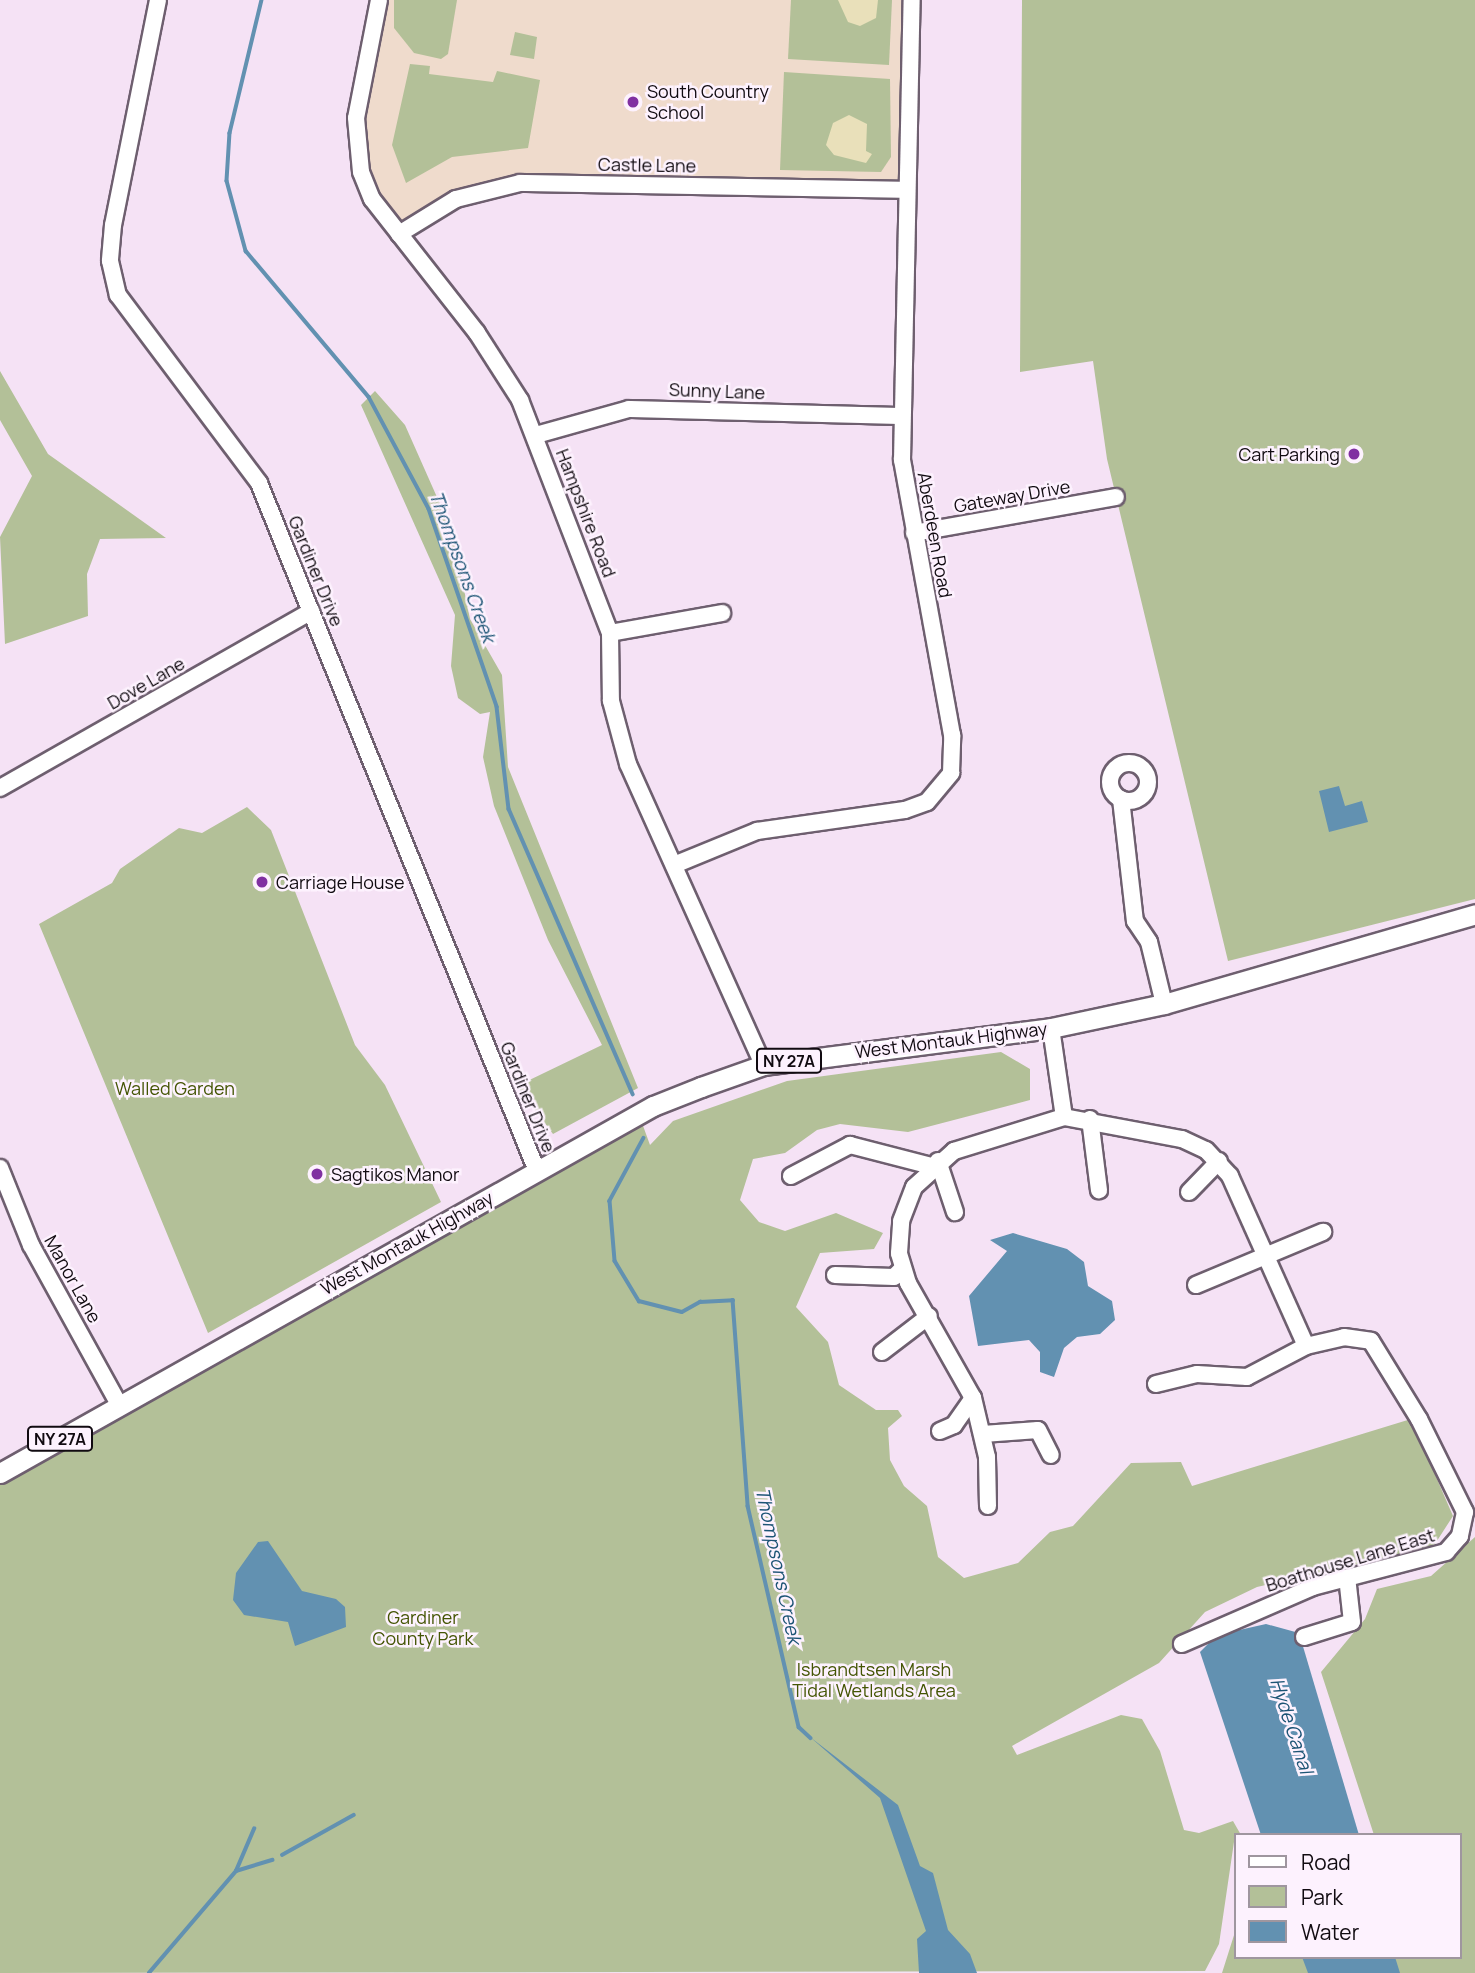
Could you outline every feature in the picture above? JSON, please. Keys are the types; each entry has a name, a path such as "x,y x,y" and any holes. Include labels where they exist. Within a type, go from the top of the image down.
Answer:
{"main road":[{"name":"West Montauk Highway","path":"120,1406 653,1106 763,1065 1051,1028 1164,1004 1475,914"},
{"name":"NY 27A","path":"0,1473 120,1406"}],"street":[{"name":"Gardiner Drive","path":"158,0 113,225 115,284 131,316 259,483 537,1171"},
{"name":"Hampshire Road","path":"379,0 355,144 372,199 509,378 536,435 610,633 616,729 763,1065"},
{"name":"Aberdeen Road","path":"674,866 757,831 905,810 940,790 951,773 952,735 914,533 901,416 912,0"},
{"name":"Castle Lane","path":"400,234 456,199 520,183 906,190"},
{"name":"Sunny Lane","path":"536,435 629,409 901,416"},
{"name":"Gateway Drive","path":"914,533 1116,497"},
{"name":"Dove Lane","path":"0,788 312,611"},
{"path":"610,633 722,613"},
{"path":"1121,799 1135,921 1149,942 1164,1004"},
{"path":"1051,1028 1064,1116"},
{"path":"988,1506 983,1434 974,1398 902,1269 901,1220 914,1187 935,1163 987,1136 1064,1116 1182,1139 1219,1161 1268,1255 1306,1346"},
{"path":"1090,1119 1099,1190"},
{"path":"791,1176 850,1145 935,1163"},
{"path":"1189,1192 1219,1161"},
{"path":"935,1163 955,1212"},
{"name":"Manor Lane","path":"0,1168 31,1245 120,1406"},
{"path":"1196,1285 1323,1232"},
{"path":"835,1275 894,1278 902,1269"},
{"path":"882,1352 929,1316"},
{"name":"Boathouse Lane East","path":"1156,1384 1197,1374 1247,1377 1306,1346 1359,1337 1380,1350 1465,1512 1460,1535 1446,1552 1347,1577 1241,1614 1182,1644"},
{"path":"940,1431 954,1426 974,1398"},
{"path":"983,1434 1038,1430 1051,1455"},
{"path":"1304,1637 1352,1622 1347,1577"}],"shaded area":[{"name":"South Country School","path":"379,0 912,0 906,190 497,187 399,234 372,199 355,143"}],"green space":[{"path":"394,0 457,0 448,54 441,59 414,53 394,28"},
{"path":"791,0 892,0 889,65 788,59"},
{"path":"1022,0 1475,0 1475,899 1228,961 1107,459 1093,361 1020,372"},
{"path":"515,32 537,37 534,59 510,55"},
{"path":"410,64 430,66 429,74 493,82 497,71 540,80 528,148 452,157 406,183 392,145"},
{"path":"784,72 890,79 891,157 881,172 780,170"},
{"path":"0,371 48,454 166,538 100,539 87,574 88,616 5,644 0,537 32,476 0,420"},
{"path":"375,391 405,425 452,531 470,619 502,675 508,767 638,1088 553,1134 517,1086 602,1045 548,940 494,806 483,757 490,712 480,714 458,698 451,666 455,615 361,405"},
{"name":"Sagtikos Manor","path":"247,807 271,830 355,1045 385,1085 441,1202 208,1333 39,924 112,883 120,869 179,828 202,833"},
{"name":"Gardiner County Park","path":"1001,1052 1030,1069 1030,1100 908,1132 840,1124 817,1130 785,1153 753,1159 740,1200 759,1222 785,1231 836,1213 883,1233 874,1249 820,1253 796,1307 828,1342 839,1385 876,1410 898,1410 902,1416 888,1428 890,1460 904,1486 927,1506 938,1557 964,1578 1018,1563 1050,1532 1073,1526 1131,1463 1181,1462 1192,1486 1411,1419 1453,1516 1433,1547 1257,1587 1205,1612 1159,1663 1012,1746 1017,1755 1121,1715 1142,1719 1160,1751 1184,1830 1199,1833 1233,1821 1240,1833 1234,1833 1219,1944 1205,1971 0,1973 0,1473 638,1112 650,1145 673,1121 787,1081"},
{"path":"1475,1537 1475,1973 1222,1973 1234,1935 1234,1959 1461,1959 1461,1833 1373,1833 1321,1672 1365,1619 1377,1589 1431,1576"}],"sand":[{"path":"838,0 878,0 876,18 860,26 848,22"},
{"path":"849,115 867,124 866,151 872,154 866,163 834,155 826,145 833,123"}],"water":[{"path":"1339,786 1345,806 1362,801 1368,822 1329,832 1319,791"},
{"path":"1013,1233 1067,1249 1084,1262 1088,1286 1112,1301 1115,1320 1100,1334 1077,1337 1064,1348 1054,1377 1040,1372 1040,1352 1029,1340 978,1346 969,1296 1007,1251 990,1240"},
{"path":"268,1541 302,1591 336,1599 345,1607 346,1627 295,1646 288,1622 244,1615 233,1600 236,1573 258,1542"},
{"name":"Hyde Canal","path":"1266,1624 1299,1633 1358,1833 1260,1833 1200,1652 1217,1635"},
{"path":"810,1737 898,1805 920,1866 933,1873 948,1930 970,1954 977,1973 919,1973 917,1939 926,1931 880,1798"},
{"path":"1303,1959 1396,1959 1400,1973 1308,1973"}],"waterway":[{"name":"Thompsons Creek","path":"262,0 230,133 227,181 246,251 369,397 429,509 497,707 509,809 633,1094"},
{"name":"Thompsons Creek","path":"644,1138 610,1201 615,1261 639,1301 682,1312 700,1302 733,1300 748,1506 799,1727 811,1738"},
{"path":"282,1855 354,1815"},
{"path":"236,1871 254,1829"},
{"path":"149,1973 236,1871 272,1860"}],"place":[{"name":"South Country School","path":"633,102"},
{"name":"Cart Parking","path":"1354,454"},
{"name":"Carriage House","path":"262,882"},
{"name":"Sagtikos Manor","path":"317,1174"}],"park label":[{"name":"Walled Garden","path":"175,1088"},
{"name":"Isbrandtsen Marsh Tidal Wetlands Area","path":"874,1680"}]}
